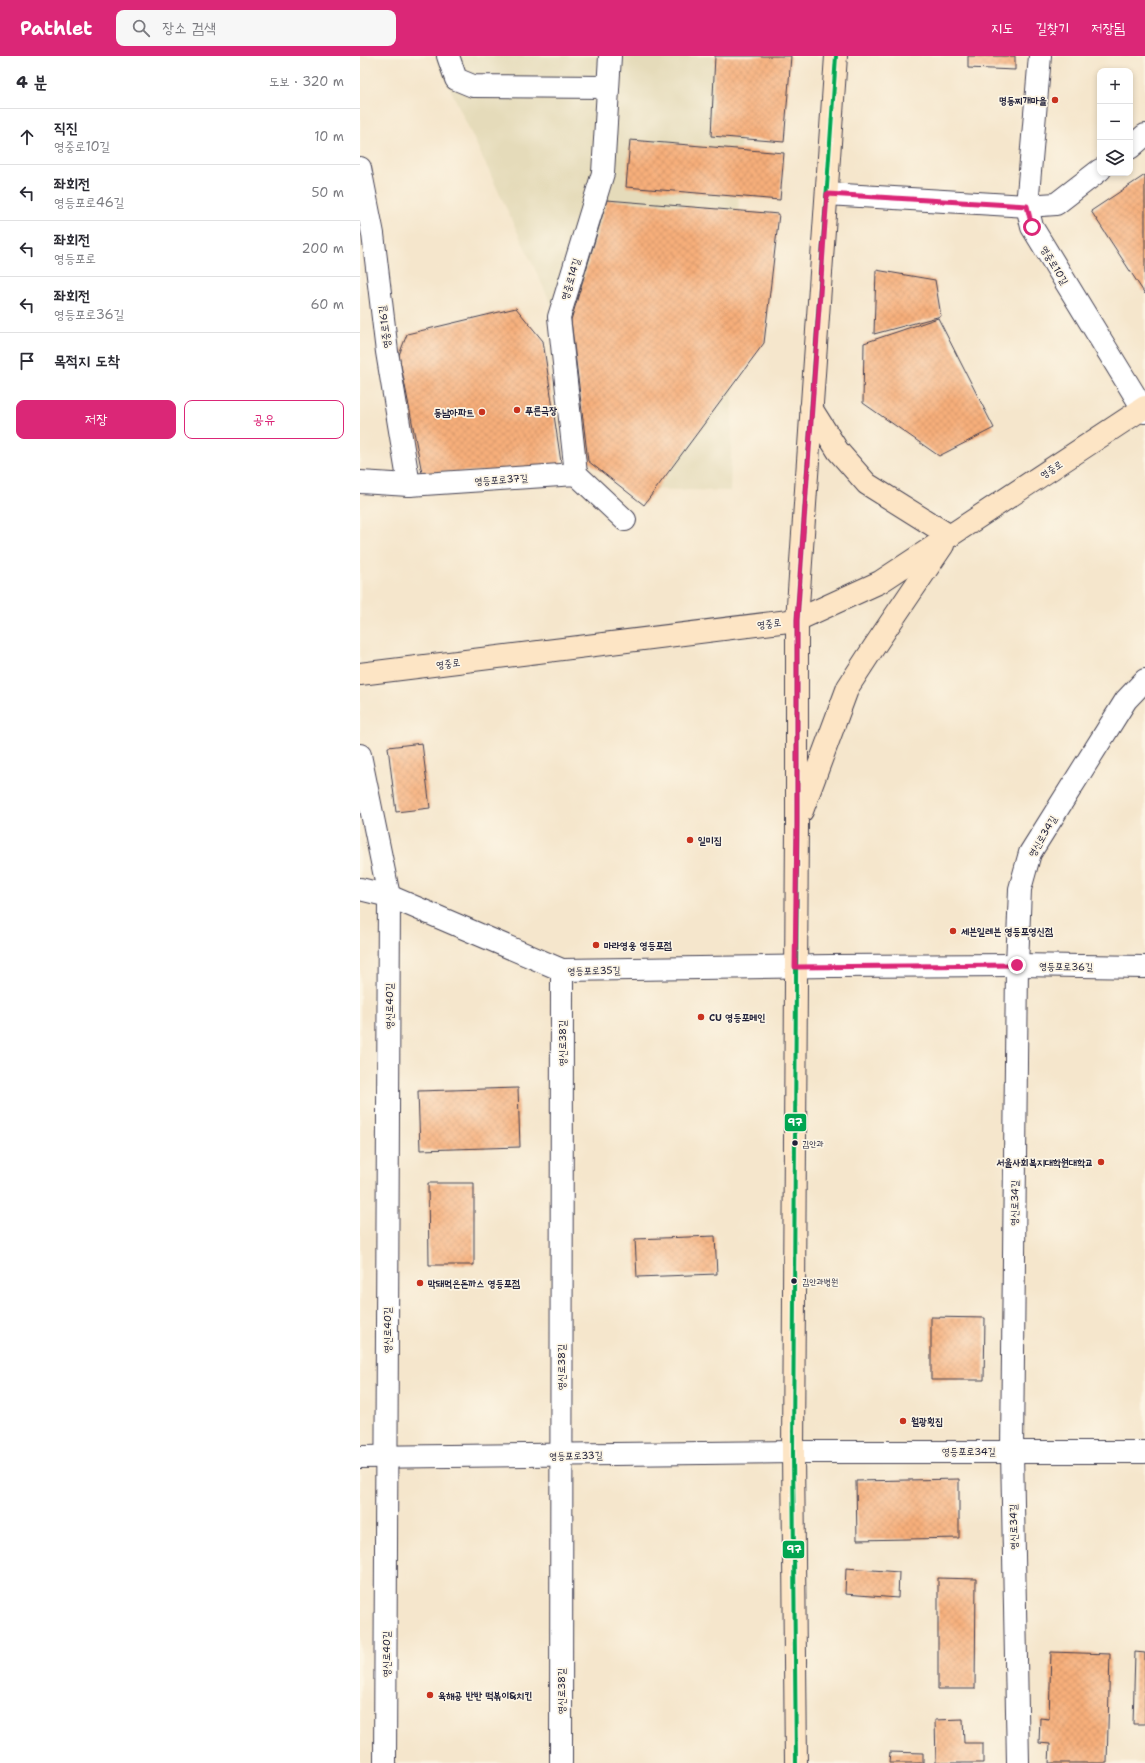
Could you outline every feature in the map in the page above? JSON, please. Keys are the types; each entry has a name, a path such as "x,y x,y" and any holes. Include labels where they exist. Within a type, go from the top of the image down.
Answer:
{"main road":[{"path":"797,1760 793,1452 797,620 836,56"},
{"path":"797,824 848,687 950,536 866,484 838,451 811,408"},
{"name":"영중로","path":"360,674 797,620 880,582 1144,409"}],"street":[{"path":"448,56 456,79 473,86 608,87"},
{"name":"영중로14길","path":"576,474 559,317 603,173 610,56"},
{"name":"영중로10길","path":"1040,56 1027,206 1032,227 1144,409"},
{"path":"1133,145 1145,135"},
{"name":"영중로16길","path":"360,168 373,234 387,352 408,485"},
{"path":"827,194 1027,206 1056,204 1097,172"},
{"path":"576,474 625,520"},
{"name":"영등포로37길","path":"360,482 408,485 576,474"},
{"name":"영신로34길","path":"1018,1763 1012,1451 1017,965 1020,889 1030,853 1126,700 1145,680"},
{"path":"360,755 389,896"},
{"name":"영등포로35길","path":"360,889 389,896 562,970 795,967"},
{"name":"영신로40길","path":"385,1763 389,896"},
{"name":"영등포로36길","path":"795,967 1017,965 1145,967"},
{"name":"영신로38길","path":"561,1763 560,1456 562,970"},
{"name":"영등포로33길","path":"360,1457 560,1456 793,1452"},
{"name":"영등포로34길","path":"793,1452 1145,1452"}],"shaded area":[{"path":"435,56 743,56 730,491 638,489"}],"building":[{"path":"715,56 791,56 784,142 711,136"},
{"path":"968,56 1015,56 1015,70 968,68"},
{"path":"630,140 784,153 780,200 626,187"},
{"path":"1145,175 1145,294 1091,211"},
{"path":"607,200 779,214 764,343 644,505 588,461 571,320"},
{"path":"876,270 935,280 941,316 874,334"},
{"name":"동남아파트","path":"516,308 543,341 562,469 422,473 399,355 407,334"},
{"path":"938,318 994,428 939,456 863,403 864,343"},
{"path":"422,743 430,808 396,812 388,747"},
{"path":"518,1088 520,1147 420,1150 418,1091"},
{"path":"428,1183 474,1183 474,1265 429,1265"},
{"path":"715,1236 717,1274 637,1277 635,1239"},
{"path":"931,1317 985,1318 984,1380 931,1380"},
{"path":"959,1479 959,1538 857,1540 856,1481"},
{"path":"846,1568 899,1572 898,1598 845,1594"},
{"path":"938,1578 976,1579 975,1689 938,1689"},
{"path":"1051,1652 1110,1654 1107,1763 1049,1763 1050,1744 1039,1743 1040,1718 1049,1719"},
{"path":"1135,1652 1145,1653 1145,1724 1133,1724"},
{"path":"963,1719 964,1743 983,1743 983,1763 936,1763 935,1720"},
{"path":"890,1752 923,1753 923,1763 889,1763"}],"transit line":[{"name":"97","path":"796,1763 793,1452 797,620 836,56"}],"place":[{"name":"명동찌개마을","path":"1055,100"},
{"name":"푸른극장","path":"517,410"},
{"name":"동남아파트","path":"482,412"},
{"name":"일미집","path":"690,840"},
{"name":"세븐일레븐 영등포영신점","path":"953,931"},
{"name":"마라영웅 영등포점","path":"596,945"},
{"name":"CU 영등포메인","path":"701,1017"},
{"name":"김안과","path":"795,1143"},
{"name":"서울사회복지대학원대학교","path":"1101,1162"},
{"name":"김안과병원","path":"794,1281"},
{"name":"막돼먹은돈까스 영등포점","path":"420,1283"},
{"name":"월광횟집","path":"903,1421"},
{"name":"육해공 반반 떡볶이&치킨","path":"430,1695"}],"route":[{"path":"1017,965 795,967 797,620 827,194 1027,206 1032,227"}]}
